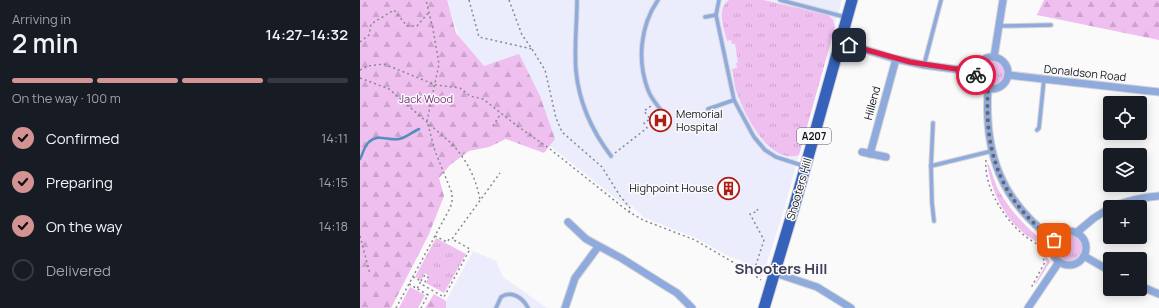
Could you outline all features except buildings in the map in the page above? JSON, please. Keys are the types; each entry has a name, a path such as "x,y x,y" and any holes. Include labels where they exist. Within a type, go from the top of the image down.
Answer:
{"main road":[{"name":"Shooters Hill","path":"764,308 806,166 852,0"}],"street":[{"path":"994,57 1003,0"},
{"path":"840,42 896,59 924,65 976,72"},
{"path":"994,57 1000,59 1004,63 1008,75 1003,84 994,89 988,89 980,84 976,72 980,62 984,59 994,57"},
{"name":"Hillend","path":"870,154 896,59"},
{"name":"Donaldson Road","path":"1008,75 1159,92"},
{"path":"988,89 988,132 997,170 1016,205 1028,218 1054,240"},
{"path":"862,152 886,158"},
{"path":"1128,200 1159,196"},
{"path":"1076,233 1103,212"},
{"path":"568,222 586,239 598,247 621,258 664,285 692,308"},
{"path":"1061,233 1076,233 1084,240 1086,251 1084,256 1073,265 1059,262 1053,255 1052,245 1054,240 1061,233"},
{"path":"566,308 575,278 598,247"},
{"path":"1084,256 1103,267"},
{"path":"1028,308 1059,262"},
{"path":"775,273 817,287 851,308"},
{"path":"1147,289 1159,294"}],"lane":[{"path":"577,0 576,72 589,120 598,140 611,156"},
{"path":"658,0 649,16 646,26 642,42 642,54 644,76 648,91 668,118"},
{"path":"719,0 716,15 734,100 754,137 765,150 776,157 806,166"},
{"path":"780,0 847,18"},
{"path":"924,65 941,0"},
{"path":"705,17 716,15"},
{"path":"999,26 1051,25"},
{"path":"1037,130 1039,128 1044,79"},
{"path":"708,109 734,100"},
{"path":"933,123 931,195 934,221"},
{"path":"931,166 993,154"},
{"path":"496,308 501,297 510,294 516,296 526,304 528,308"}],"path":[{"path":"396,308 449,210 453,198 435,151 427,121 436,85 439,64 430,12 426,0"},
{"path":"469,0 479,37 532,48"},
{"path":"509,0 522,35 532,48 545,70 556,118 562,132 602,167 620,196 631,209 629,212"},
{"path":"360,42 369,35 371,24 394,10 406,26 418,26 430,12"},
{"path":"360,70 368,66 384,64 436,85 460,88 470,96 483,99 550,149 629,212 643,220 695,240 763,281"},
{"path":"360,78 389,89 451,143 467,163 478,187 480,200"},
{"path":"611,156 647,128 644,123 650,119 644,111 655,102"},
{"path":"493,126 501,113"},
{"path":"993,154 986,160 990,186 997,203 1020,233 1041,246 1041,252 1045,262 1032,286 1040,291"},
{"path":"435,236 447,242 450,238 452,239 500,173"},
{"path":"753,274 764,240 750,214 758,211 757,209"},
{"path":"360,236 370,274"},
{"path":"417,289 425,275 428,277 423,285 444,297 470,248 452,239"},
{"path":"413,277 421,281"},
{"path":"409,284 428,295 420,308"}],"shaded area":[{"name":"Memorial Hospital","path":"446,0 842,0 783,213 762,278 742,261 728,256 698,239 643,217 631,205 627,207 550,146 479,93"},
{"path":"473,251 496,261 503,277 547,308 446,308 446,301"}],"green space":[{"name":"Jack Wood","path":"360,0 447,0 456,33 484,66 519,54 540,96 555,139 544,153 506,139 489,147 469,151 450,165 439,178 444,196 429,234 391,308 360,308"},
{"path":"729,0 763,0 828,15 833,20 835,27 799,155 788,156 778,153 768,146 752,125 741,102 736,90 732,69 737,68 736,63 738,62 735,44 732,44 731,40 727,41 722,19 723,8"},
{"path":"1044,0 1159,0 1159,40 1037,15"},
{"path":"987,61 997,61 1004,68 1004,78 997,85 987,85 980,78 980,68"},
{"path":"987,162 997,187 1014,213 1045,243 1046,256 1050,262 1036,284 1047,262 1044,257 1042,245 1020,230 1004,211 993,188"},
{"path":"1069,234 1079,238 1083,248 1079,258 1069,262 1059,258 1055,248 1059,238"},
{"path":"436,238 466,254 444,293 426,283 429,276 425,273 421,280 415,277"},
{"path":"410,287 425,295 418,308 399,308"},
{"path":"434,294 446,301 446,308 425,308"}],"waterway":[{"path":"360,159 366,146 372,139 399,139 419,129"}],"way so far":[{"path":"976,75 980,84 988,89 988,132 997,170 1016,205 1041,231 1054,240"}],"place":[{"name":"Memorial Hospital","path":"661,120"},
{"name":"Highpoint House","path":"729,188"}],"district":[{"name":"Shooters Hill","path":"781,269"}],"route":[{"path":"849,45 896,59 924,65 976,72 976,75"}]}
